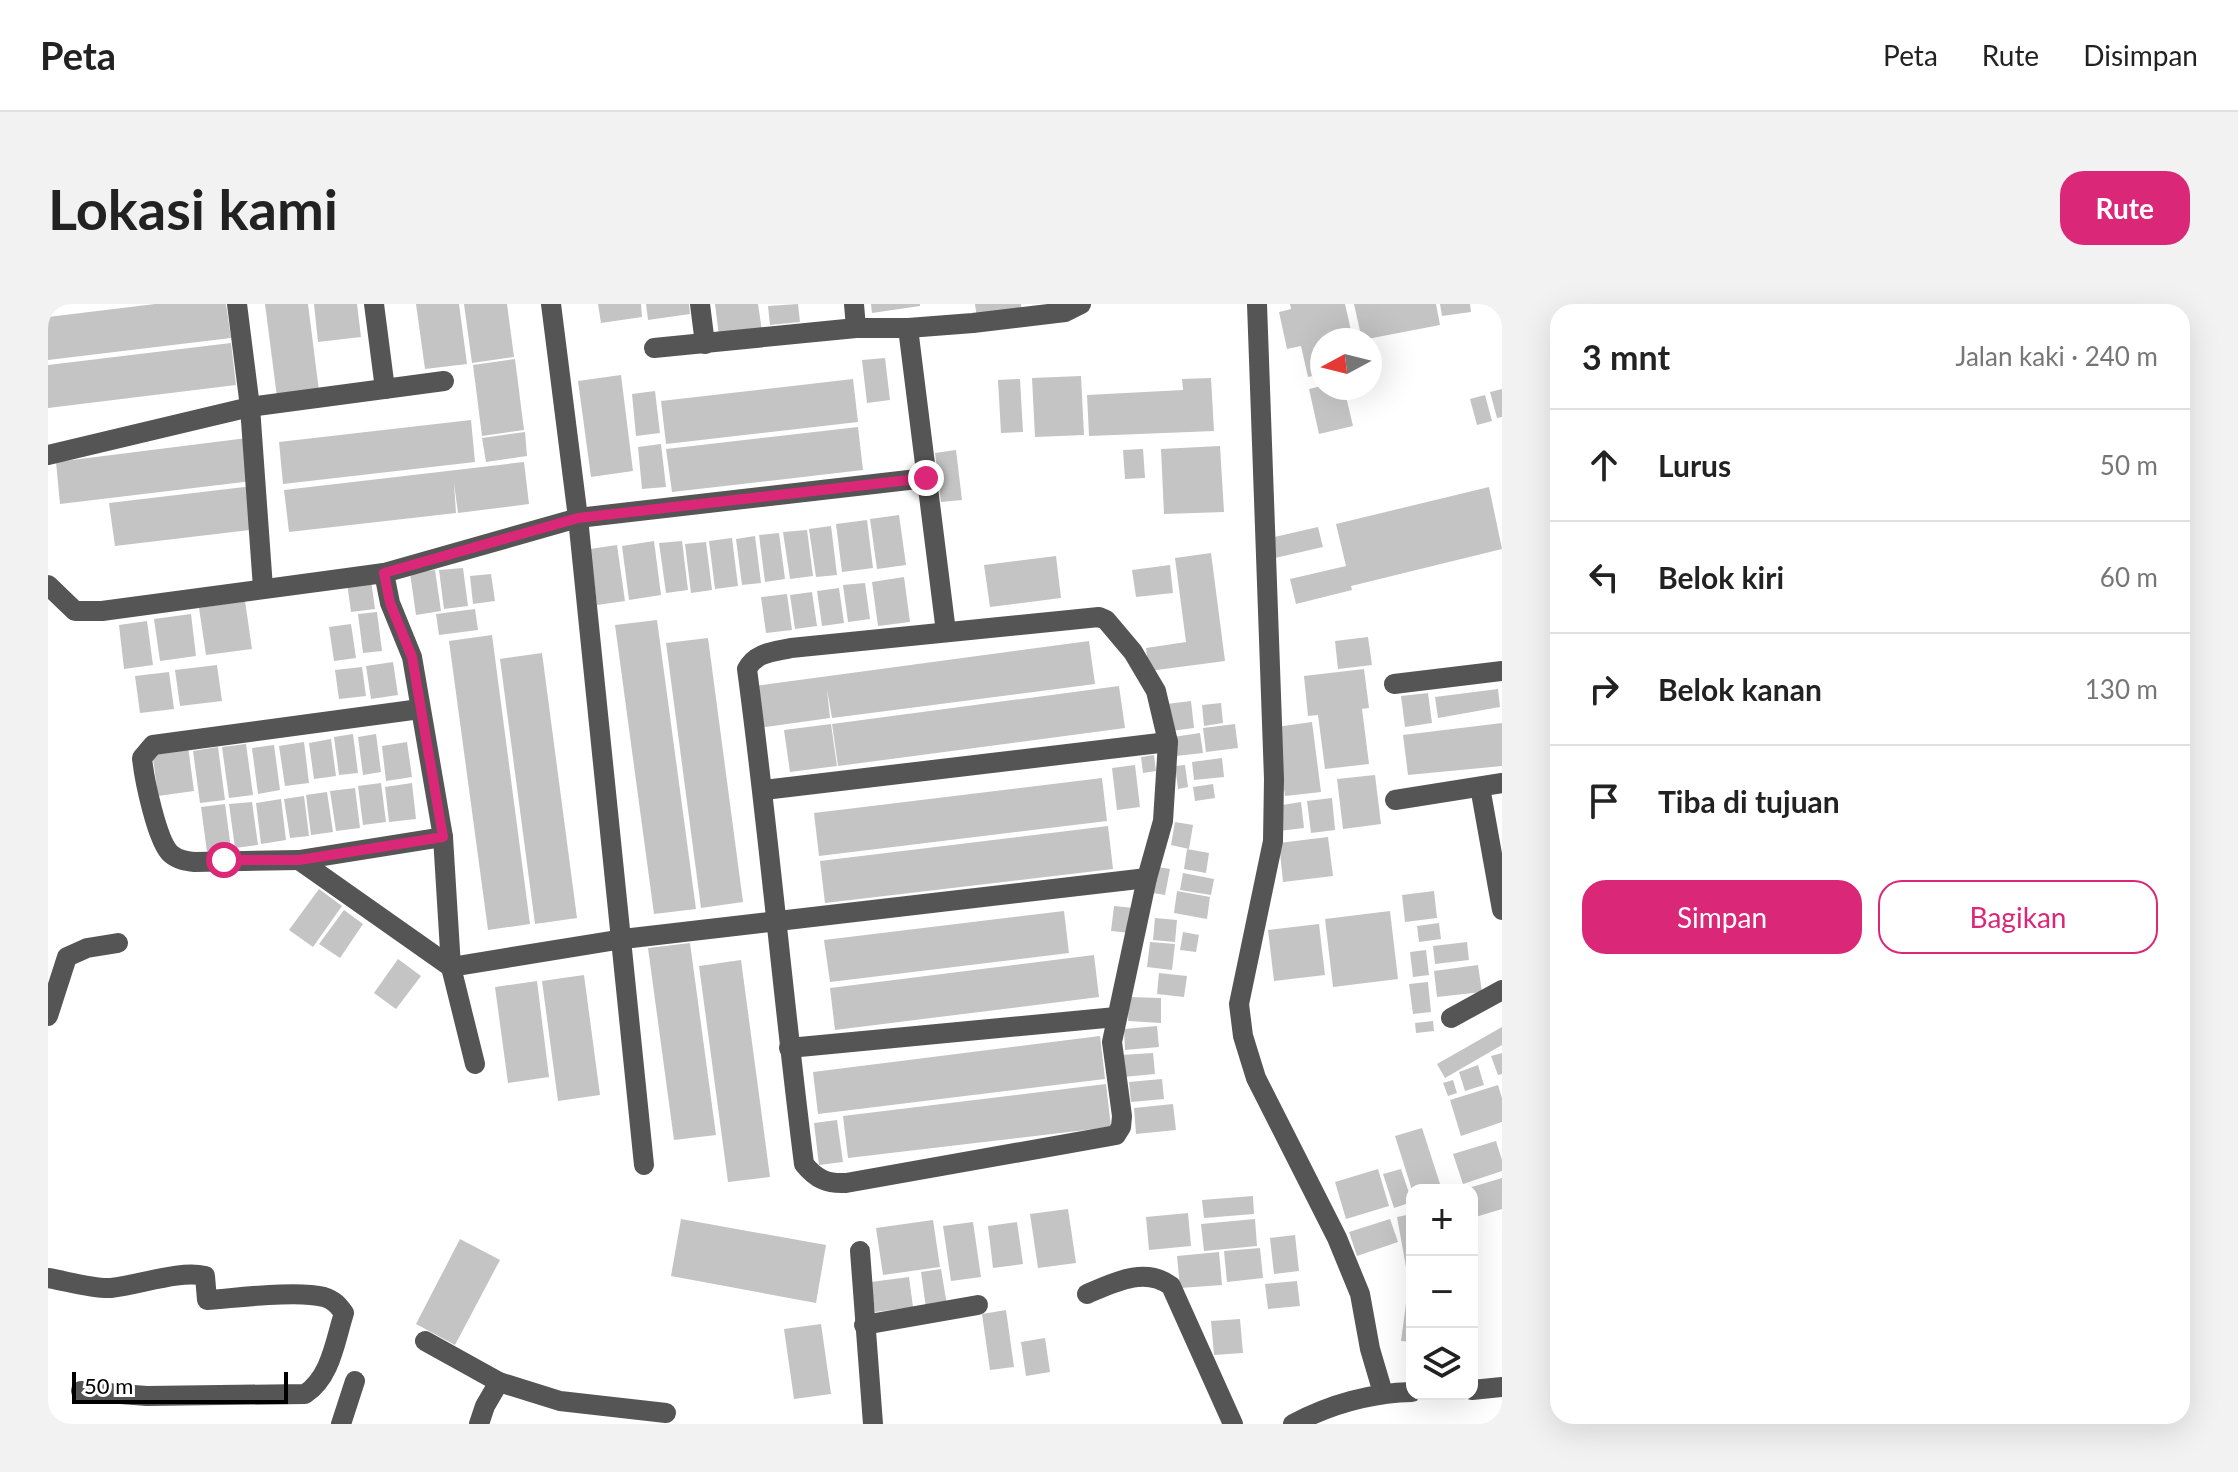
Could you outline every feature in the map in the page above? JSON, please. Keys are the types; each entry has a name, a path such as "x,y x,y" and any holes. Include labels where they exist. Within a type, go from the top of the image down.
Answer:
{"street":[{"path":"237,304 250,407 263,588"},
{"path":"374,304 385,389"},
{"path":"551,304 578,518 644,1165"},
{"path":"700,304 705,344"},
{"path":"854,304 856,328"},
{"path":"654,348 856,328 908,328 972,313 1065,312 1081,304"},
{"path":"1257,304 1274,779 1273,841 1239,1004 1243,1036 1256,1078 1337,1238 1360,1294 1370,1349 1383,1393"},
{"path":"908,328 946,632"},
{"path":"48,455 250,407 444,381"},
{"path":"48,585 75,611 102,611 384,573 578,518 926,478"},
{"path":"384,573 390,603 412,657 443,837 451,967 475,1064"},
{"path":"1103,617 1133,652 1156,691 1168,742 1163,821 1147,878 1112,1042 1121,1127 1116,1135 831,1184 818,1178 804,1164 775,921 764,790 747,669 752,659 791,648 946,632 1103,617"},
{"path":"1394,684 1502,671"},
{"path":"420,709 153,745 142,758 147,787 154,816 169,852 181,860 299,860 443,837"},
{"path":"764,790 1168,742"},
{"path":"1395,800 1502,783"},
{"path":"1480,787 1502,910"},
{"path":"299,860 451,967 623,939 1147,878"},
{"path":"48,1016 67,957 87,948 118,943"},
{"path":"1451,1018 1502,990"},
{"path":"789,1048 1116,1017"},
{"path":"860,1251 873,1424"},
{"path":"48,1278 106,1288 144,1284 190,1273 205,1276 207,1300 322,1297 337,1303 344,1313 324,1377 305,1394 147,1396 81,1391"},
{"path":"1087,1294 1135,1277 1158,1278 1171,1286 1233,1424"},
{"path":"864,1325 978,1305"},
{"path":"425,1341 499,1382 560,1401 666,1413"},
{"path":"341,1424 355,1381"},
{"path":"479,1424 499,1382"},
{"path":"1478,1389 1502,1387"},
{"path":"1293,1424 1383,1393 1406,1392"}],"building":[{"path":"155,304 226,304 231,338 48,360 48,317"},
{"path":"265,304 308,304 319,391 277,397"},
{"path":"314,304 357,304 361,337 318,342"},
{"path":"416,304 459,304 467,364 425,369"},
{"path":"464,304 507,304 514,357 472,363"},
{"path":"598,304 641,304 642,317 601,323"},
{"path":"646,304 689,304 690,314 648,320"},
{"path":"715,304 758,304 762,331 719,336"},
{"path":"798,304 800,322 770,325 768,306"},
{"path":"871,304 920,304 920,306 872,313"},
{"path":"975,304 1021,304 1022,313 977,319"},
{"path":"1290,304 1345,304 1350,328 1310,328 1310,377 1301,346 1287,349 1279,312 1291,309"},
{"path":"1354,304 1436,304 1440,325 1382,336 1382,328 1359,328"},
{"path":"1440,304 1470,304 1471,312 1442,316"},
{"path":"231,343 236,385 48,408 48,365"},
{"path":"885,358 890,400 867,403 862,360"},
{"path":"515,359 524,430 482,436 473,365"},
{"path":"621,375 633,471 591,477 578,381"},
{"path":"1081,376 1084,435 1035,437 1032,378"},
{"path":"1211,378 1214,431 1089,436 1087,395 1183,390 1182,379"},
{"path":"853,379 858,422 666,444 661,401"},
{"path":"1020,379 1023,432 1001,433 998,380"},
{"path":"1502,389 1502,417 1497,418 1490,392"},
{"path":"655,391 660,433 636,436 632,394"},
{"path":"1485,395 1492,421 1477,425 1470,399"},
{"path":"1311,400 1347,400 1353,426 1319,434"},
{"path":"471,420 475,462 283,484 279,442"},
{"path":"858,427 863,470 672,492 666,449"},
{"path":"525,432 527,456 486,462 482,438"},
{"path":"247,438 252,481 60,504 56,462"},
{"path":"661,444 666,487 642,489 638,447"},
{"path":"1220,446 1224,512 1164,514 1161,449"},
{"path":"1143,449 1145,478 1125,479 1123,450"},
{"path":"956,450 962,500 941,502 935,453"},
{"path":"524,462 529,504 458,513 454,483 456,513 289,532 284,490"},
{"path":"253,486 258,529 115,546 109,503"},
{"path":"1489,487 1502,549 1351,586 1352,590 1296,604 1290,579 1346,566 1336,524"},
{"path":"899,515 906,565 877,569 870,519"},
{"path":"867,520 873,568 842,572 836,524"},
{"path":"831,526 837,575 816,577 809,529"},
{"path":"1318,527 1323,547 1275,558 1270,538"},
{"path":"807,530 813,576 790,579 783,532"},
{"path":"779,533 785,579 765,582 759,535"},
{"path":"755,536 761,583 742,585 736,539"},
{"path":"732,538 738,586 715,589 709,541"},
{"path":"654,541 661,595 629,600 622,546"},
{"path":"682,541 688,590 666,593 659,543"},
{"path":"706,542 712,590 691,593 685,544"},
{"path":"617,545 625,601 597,605 590,549"},
{"path":"1211,553 1225,661 1149,671 1146,648 1186,642 1175,558"},
{"path":"1056,556 1061,598 990,607 984,565"},
{"path":"1170,565 1173,593 1136,597 1132,570"},
{"path":"463,568 468,606 444,609 439,570"},
{"path":"435,570 441,611 416,615 410,573"},
{"path":"491,574 495,601 473,604 470,576"},
{"path":"904,577 910,622 878,626 872,582"},
{"path":"371,580 375,609 351,612 347,583"},
{"path":"865,583 870,619 848,622 843,585"},
{"path":"839,588 844,623 822,626 817,591"},
{"path":"812,592 817,626 795,629 790,595"},
{"path":"787,594 792,630 766,633 761,597"},
{"path":"245,601 252,649 206,655 199,608"},
{"path":"475,609 478,630 439,635 436,614"},
{"path":"377,612 382,651 363,653 358,614"},
{"path":"191,614 196,656 160,661 154,619"},
{"path":"657,620 696,909 654,914 615,625"},
{"path":"147,621 153,665 124,669 119,625"},
{"path":"351,624 356,658 334,661 329,627"},
{"path":"492,635 530,924 488,930 449,641"},
{"path":"1368,637 1372,665 1338,669 1335,641"},
{"path":"708,638 743,902 701,908 666,643"},
{"path":"1089,641 1095,684 832,718 827,689 830,718 759,728 754,686"},
{"path":"542,653 577,918 535,924 500,659"},
{"path":"393,662 398,695 371,699 366,666"},
{"path":"217,665 222,701 180,706 175,670"},
{"path":"362,667 366,696 339,699 335,670"},
{"path":"1364,669 1369,708 1362,709 1369,764 1325,769 1318,715 1308,716 1304,676"},
{"path":"169,672 174,709 140,713 135,676"},
{"path":"1119,686 1125,728 838,766 832,724"},
{"path":"1498,689 1500,707 1438,718 1435,697"},
{"path":"1428,693 1432,723 1405,727 1401,696"},
{"path":"1191,701 1194,728 1171,731 1167,704"},
{"path":"1221,703 1223,723 1204,726 1202,705"},
{"path":"1312,722 1321,792 1285,796 1276,727"},
{"path":"1502,723 1502,766 1408,775 1403,735"},
{"path":"831,724 837,766 790,772 784,730"},
{"path":"1235,724 1238,748 1206,752 1203,728"},
{"path":"1200,733 1203,753 1176,756 1173,737"},
{"path":"353,734 358,773 339,775 334,737"},
{"path":"376,734 381,772 363,775 358,737"},
{"path":"331,739 336,776 314,779 309,743"},
{"path":"304,742 309,783 285,786 279,746"},
{"path":"407,742 412,777 386,781 382,746"},
{"path":"246,744 253,795 229,798 222,747"},
{"path":"274,745 280,790 258,794 252,748"},
{"path":"188,746 194,791 158,796 152,751"},
{"path":"218,747 225,800 200,803 193,751"},
{"path":"1154,755 1156,771 1143,773 1141,757"},
{"path":"1222,758 1224,777 1194,780 1192,762"},
{"path":"1135,765 1140,807 1117,810 1112,768"},
{"path":"1185,765 1188,787 1178,789 1175,766"},
{"path":"1375,775 1381,824 1343,829 1337,779"},
{"path":"1102,778 1107,821 819,856 814,813"},
{"path":"381,783 386,822 363,825 358,786"},
{"path":"412,783 416,819 389,822 385,787"},
{"path":"1213,784 1215,798 1195,801 1193,787"},
{"path":"355,788 360,828 336,831 330,791"},
{"path":"327,792 333,832 311,835 306,795"},
{"path":"304,796 309,836 290,838 284,799"},
{"path":"1332,798 1335,830 1311,833 1307,801"},
{"path":"281,799 286,840 261,844 256,803"},
{"path":"252,802 258,845 235,848 229,804"},
{"path":"1301,802 1304,828 1279,831 1276,806"},
{"path":"225,804 231,849 207,852 201,807"},
{"path":"1175,822 1193,825 1189,849 1171,845"},
{"path":"1108,826 1113,869 825,903 820,861"},
{"path":"1328,837 1333,876 1283,882 1279,843"},
{"path":"1187,849 1209,853 1206,873 1184,869"},
{"path":"1158,867 1170,869 1165,895 1153,893"},
{"path":"1183,873 1214,879 1211,895 1180,890"},
{"path":"319,889 342,906 313,947 289,930"},
{"path":"1177,891 1210,897 1207,919 1174,913"},
{"path":"1434,891 1437,918 1405,922 1402,895"},
{"path":"1114,906 1134,908 1130,933 1111,931"},
{"path":"344,910 363,924 340,958 319,944"},
{"path":"1064,911 1069,953 830,982 824,940"},
{"path":"1390,911 1398,979 1333,987 1325,919"},
{"path":"1155,918 1177,920 1175,942 1153,940"},
{"path":"1439,923 1441,939 1419,942 1417,926"},
{"path":"1319,924 1325,975 1274,981 1268,930"},
{"path":"1183,932 1199,935 1196,952 1180,950"},
{"path":"1150,942 1175,944 1172,970 1147,967"},
{"path":"1467,942 1469,960 1435,964 1433,946"},
{"path":"690,943 716,1135 674,1140 648,948"},
{"path":"1426,950 1429,975 1413,977 1410,952"},
{"path":"1094,955 1099,997 835,1030 830,988"},
{"path":"398,959 421,976 396,1009 374,993"},
{"path":"741,960 770,1177 728,1182 699,966"},
{"path":"1478,965 1482,992 1437,997 1434,971"},
{"path":"1159,973 1187,976 1184,997 1157,994"},
{"path":"584,975 600,1095 558,1101 542,981"},
{"path":"537,981 549,1077 508,1083 495,987"},
{"path":"1428,982 1431,1012 1413,1014 1409,984"},
{"path":"1129,997 1161,998 1161,1023 1128,1021"},
{"path":"1433,1021 1434,1031 1416,1033 1415,1023"},
{"path":"1157,1026 1159,1047 1125,1050 1124,1029"},
{"path":"1502,1027 1502,1045 1445,1078 1437,1064"},
{"path":"1100,1036 1105,1079 818,1114 813,1072"},
{"path":"1153,1053 1155,1074 1123,1077 1121,1055"},
{"path":"1502,1053 1502,1074 1498,1075 1491,1056"},
{"path":"1478,1065 1484,1085 1465,1091 1459,1072"},
{"path":"1162,1079 1164,1099 1131,1102 1129,1082"},
{"path":"1453,1080 1457,1093 1448,1096 1443,1083"},
{"path":"1106,1084 1111,1127 848,1158 843,1116"},
{"path":"1498,1085 1502,1098 1502,1122 1461,1136 1450,1100"},
{"path":"1173,1104 1176,1130 1136,1134 1134,1108"},
{"path":"837,1120 843,1162 819,1165 814,1123"},
{"path":"1422,1128 1440,1184 1410,1184 1395,1136"},
{"path":"1496,1141 1502,1171 1463,1184 1453,1154"},
{"path":"1378,1169 1389,1206 1346,1219 1335,1182"},
{"path":"1401,1169 1406,1184 1406,1204 1394,1208 1383,1174"},
{"path":"1502,1178 1502,1209 1478,1216 1478,1185"},
{"path":"1253,1196 1254,1214 1204,1218 1202,1200"},
{"path":"1068,1209 1076,1263 1038,1268 1030,1214"},
{"path":"1188,1213 1191,1246 1149,1250 1146,1217"},
{"path":"1406,1215 1406,1267 1397,1217"},
{"path":"681,1219 826,1245 816,1303 671,1276"},
{"path":"1255,1219 1257,1246 1204,1251 1201,1224"},
{"path":"1390,1219 1398,1242 1357,1256 1349,1232"},
{"path":"933,1220 940,1267 883,1275 876,1228"},
{"path":"973,1222 981,1277 951,1281 943,1226"},
{"path":"1017,1222 1023,1264 993,1268 988,1226"},
{"path":"1295,1235 1299,1271 1274,1274 1270,1238"},
{"path":"460,1239 500,1260 455,1345 416,1324"},
{"path":"1260,1248 1263,1278 1227,1282 1224,1251"},
{"path":"1219,1252 1222,1285 1180,1288 1177,1256"},
{"path":"941,1269 947,1305 926,1308 921,1272"},
{"path":"909,1277 913,1307 875,1312 871,1282"},
{"path":"1297,1281 1300,1306 1268,1309 1265,1284"},
{"path":"1406,1304 1406,1341 1401,1341"},
{"path":"1006,1310 1014,1367 990,1370 982,1314"},
{"path":"1240,1319 1243,1353 1214,1355 1211,1321"},
{"path":"821,1324 831,1394 794,1399 784,1329"},
{"path":"1045,1338 1050,1372 1026,1376 1021,1342"}],"route":[{"path":"224,860 299,860 443,837 412,657 390,603 384,573 578,518 926,478"}]}
